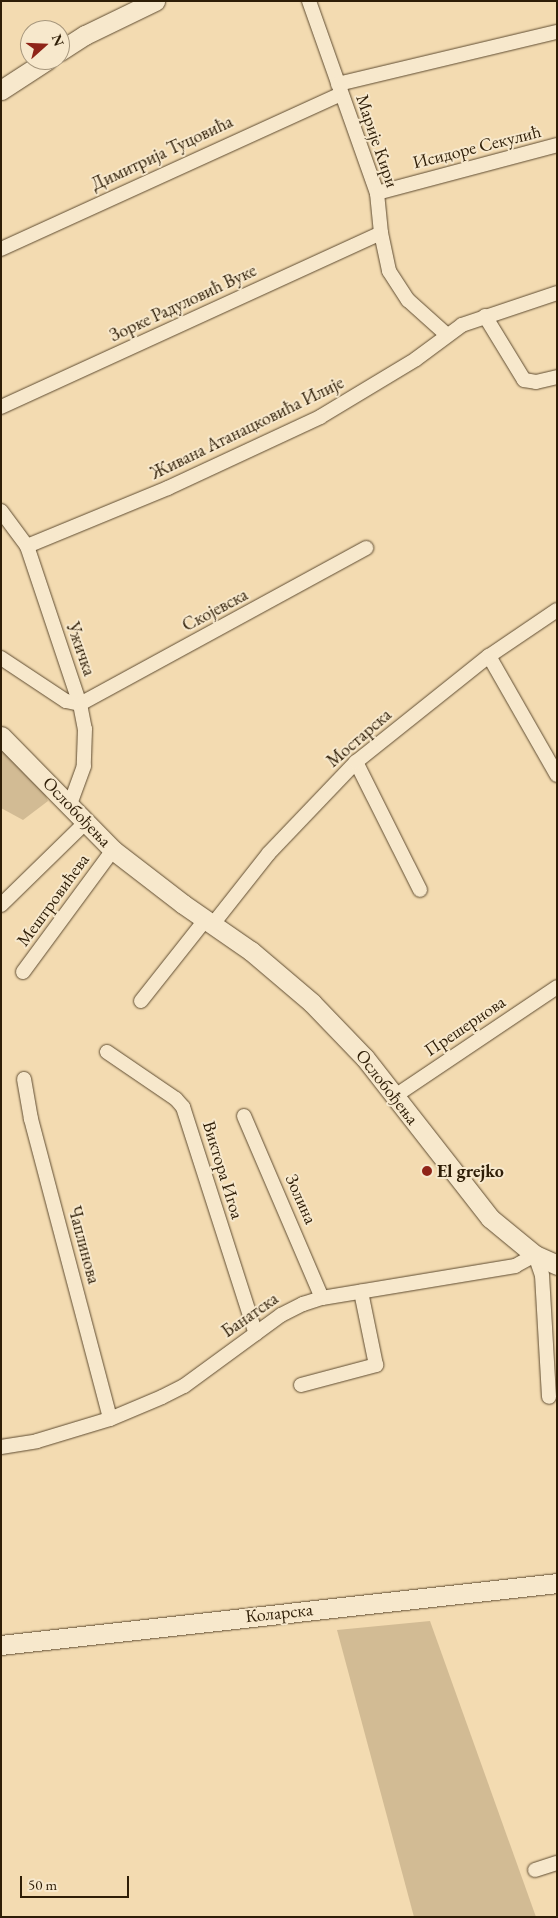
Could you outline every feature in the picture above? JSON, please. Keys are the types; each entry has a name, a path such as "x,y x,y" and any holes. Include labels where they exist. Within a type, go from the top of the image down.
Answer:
{"street":[{"path":"70,45 85,35 155,1"},
{"name":"Марије Кири","path":"309,1 377,193 380,233 390,272 398,287 447,335"},
{"name":"Димитрија Туцовића","path":"1,249 339,89 557,32"},
{"path":"1,90 32,70"},
{"name":"Исидоре Секулић","path":"377,193 557,145"},
{"name":"Зорке Радуловић Вуке","path":"1,407 380,233"},
{"name":"Живана Атанацковића Илије","path":"27,546 165,489 306,424 366,390 447,335 485,316 557,293"},
{"path":"485,316 524,380 536,382 557,377"},
{"name":"Ужичка","path":"1,511 27,546 80,704 85,729 84,766 69,806"},
{"name":"Скојевска","path":"80,704 366,548"},
{"name":"Мостарска","path":"210,921 269,853 356,762 489,656 557,610"},
{"path":"489,656 557,775"},
{"path":"1,658 66,701 80,704"},
{"name":"Ослобођења","path":"1,736 25,757 112,850 210,921 312,1003 359,1052 490,1218 535,1255 557,1265"},
{"path":"356,762 420,890"},
{"name":"Мештровићева","path":"1,905 85,823"},
{"name":"Мештровићева","path":"23,972 112,850"},
{"path":"141,1001 210,921"},
{"name":"Прешернова","path":"395,1096 557,987"},
{"name":"Виктора Игоа","path":"107,1052 176,1099 182,1107 256,1334"},
{"name":"Чаплинова","path":"24,1079 31,1119 110,1419"},
{"name":"Золина","path":"244,1116 322,1298"},
{"path":"535,1255 542,1275 549,1397"},
{"name":"Банатска","path":"1,1446 37,1441 110,1419 184,1386 292,1308 322,1298 515,1266 535,1255"},
{"path":"301,1385 376,1365 361,1292"},
{"name":"Коларска","path":"1,1645 557,1583"},
{"path":"535,1870 557,1863"}],"shaded area":[{"path":"1,749 42,787 48,801 23,820 1,808"},
{"path":"430,1621 536,1917 414,1917 337,1630"}],"place":[{"name":"El grejko","path":"427,1171"}]}
